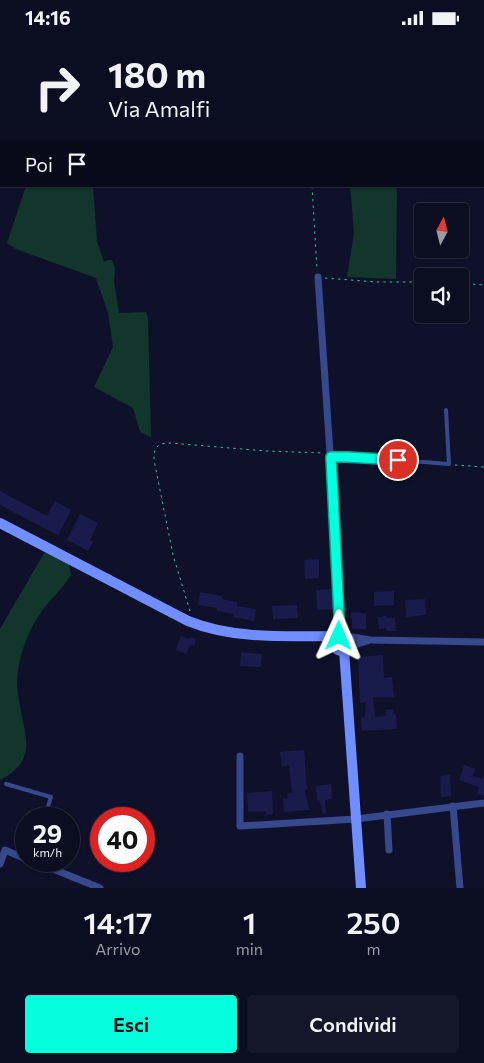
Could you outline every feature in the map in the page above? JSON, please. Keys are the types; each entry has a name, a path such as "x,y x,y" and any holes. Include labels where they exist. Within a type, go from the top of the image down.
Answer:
{"street":[{"path":"318,277 341,643 345,669 361,888"},
{"path":"1,525 192,622 216,631 299,636 341,643 370,640 484,642"},
{"path":"240,755 240,826 356,819 484,803"},
{"path":"453,806 460,888"},
{"path":"387,814 389,850"},
{"path":"0,865 5,850 15,854"},
{"path":"60,872 100,888"}],"lane":[{"path":"330,455 449,464 446,410"},
{"path":"6,785 51,797 48,807"}],"path":[{"path":"312,187 318,277 376,282 414,282"},
{"path":"469,284 484,285"},
{"path":"192,622 173,555 154,460 154,450 156,447 160,444 170,443 330,455"},
{"path":"449,464 484,467"}],"green space":[{"path":"26,187 93,187 97,241 104,262 112,260 115,268 114,282 119,313 146,312 148,318 151,437 140,432 133,408 94,387 113,347 108,313 96,278 16,249 7,243"},
{"path":"350,187 397,187 396,279 347,277 354,233"},
{"path":"48,552 69,564 71,575 38,617 24,647 18,667 17,683 25,731 25,753 21,763 13,772 0,780 0,629 44,553"}],"building":[{"path":"0,491 47,516 55,501 71,510 58,535 0,505"},
{"path":"80,514 98,523 90,540 93,542 88,551 67,540"},
{"path":"319,559 319,578 305,579 304,560"},
{"path":"333,589 334,609 317,610 316,590"},
{"path":"394,591 394,605 374,606 374,592"},
{"path":"200,592 222,596 222,599 237,602 237,606 256,609 254,621 233,617 233,614 217,611 217,608 198,605"},
{"path":"425,599 426,615 406,617 405,600"},
{"path":"297,605 298,618 273,619 272,606"},
{"path":"351,613 366,613 366,629 352,629"},
{"path":"387,616 387,618 395,618 396,631 387,631 386,628 379,629 378,617"},
{"path":"181,636 196,639 194,646 190,645 186,654 176,650"},
{"path":"241,652 262,654 261,667 240,666"},
{"path":"383,655 384,678 392,677 394,697 373,697 375,717 386,716 386,710 393,709 394,715 396,715 397,729 362,731 361,718 365,717 366,702 360,703 358,657"},
{"path":"304,750 307,790 305,790 309,810 284,812 283,799 288,798 287,794 292,793 289,765 282,767 280,752"},
{"path":"464,765 475,769 473,776 482,779 484,775 484,796 477,794 479,787 459,780"},
{"path":"450,775 451,796 441,797 440,776"},
{"path":"331,784 332,799 325,800 326,813 323,814 319,800 317,801 316,786"},
{"path":"272,791 273,814 266,815 266,811 248,811 247,793"}],"route":[{"path":"339,636 331,457 398,460"}]}
